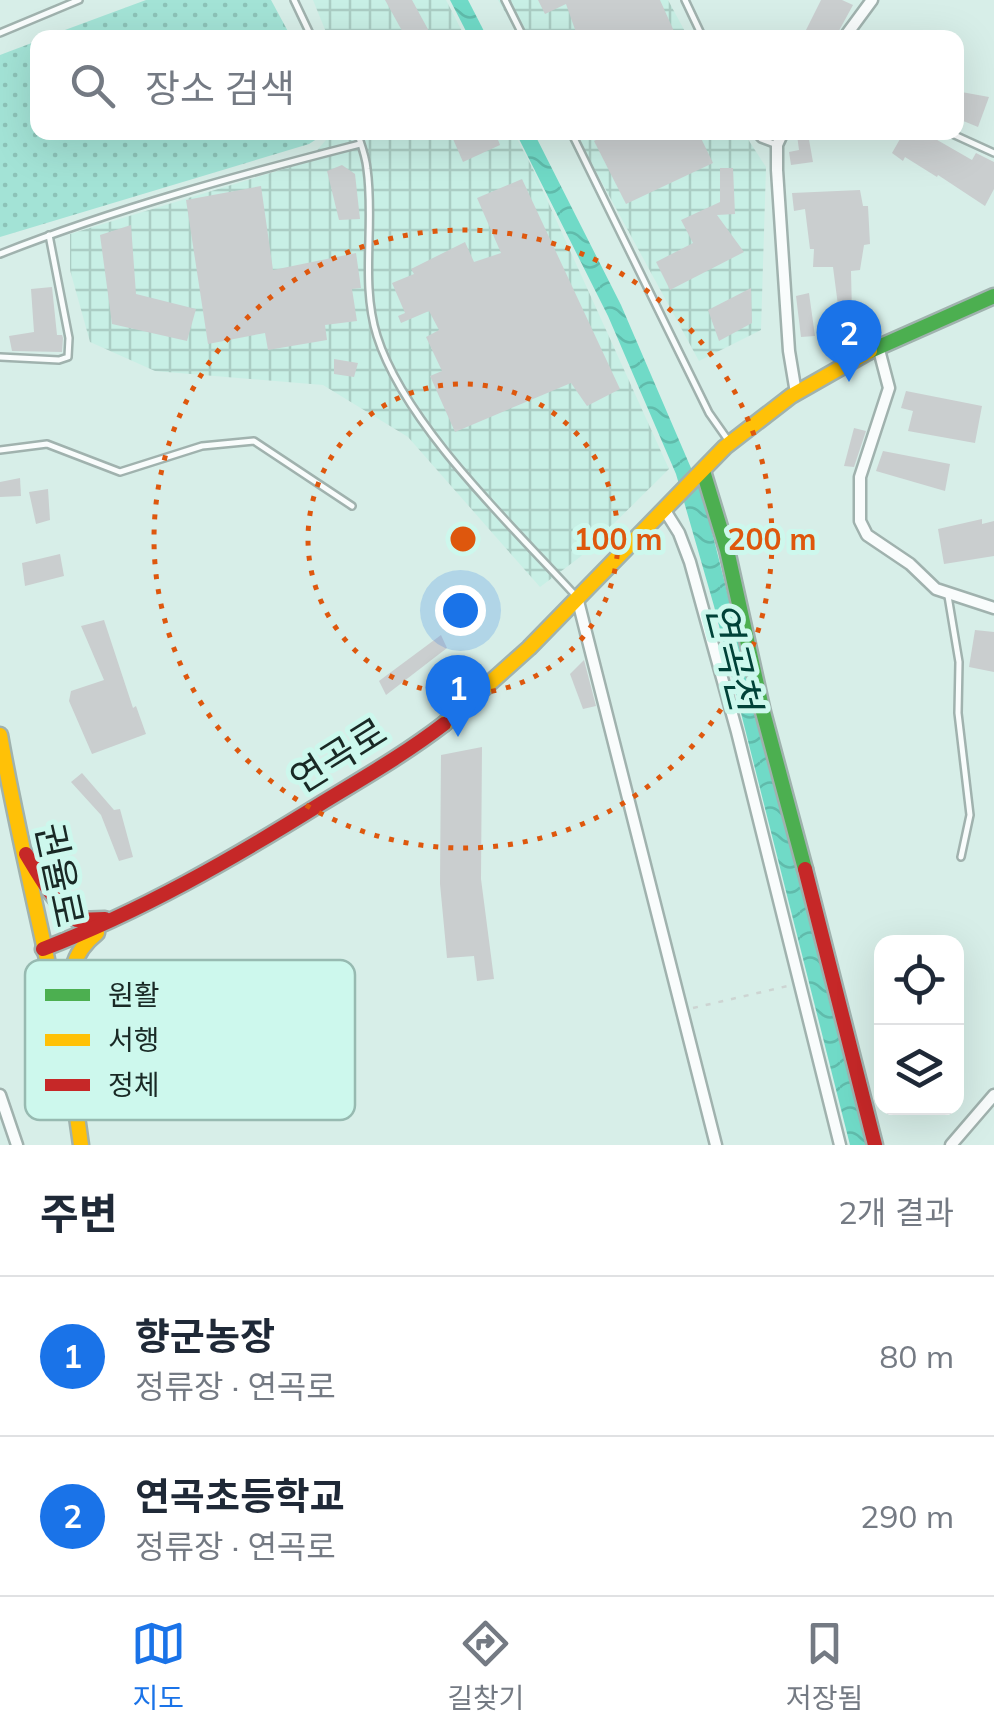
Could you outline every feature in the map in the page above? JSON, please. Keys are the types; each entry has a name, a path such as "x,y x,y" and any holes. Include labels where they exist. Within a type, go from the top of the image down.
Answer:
{"street":[{"path":"850,30 872,0"},
{"path":"779,140 776,146 789,351 796,393"},
{"path":"876,1145 763,712 727,550 702,471 730,442 796,393 920,325 994,296"},
{"path":"878,346 889,388 860,477 860,520 867,534 910,564 936,590 994,608"},
{"name":"연곡로","path":"42,948 111,920 243,851 438,730 515,662 702,471"},
{"path":"664,508 690,562 737,732 840,1145"},
{"path":"577,598 716,1145"},
{"name":"권율로","path":"0,735 45,960"},
{"path":"19,842 50,898 60,908 76,920 111,920"},
{"path":"75,960 80,946 111,920"},
{"path":"0,1095 17,1145"},
{"path":"950,1145 994,1095"},
{"name":"권율로","path":"77,1120 81,1145"}],"lane":[{"path":"0,32 79,0"},
{"path":"294,0 308,30"},
{"path":"505,0 520,30"},
{"path":"685,0 699,30"},
{"path":"964,139 994,153"},
{"path":"359,140 367,169 377,336 402,390 460,469 577,598"},
{"path":"575,140 710,414 730,442"},
{"path":"761,140 776,146"},
{"path":"0,254 259,170 360,144"},
{"path":"0,357 59,360 68,356 69,338 50,235"},
{"path":"0,450 46,444 120,472 202,446 254,441 352,506"},
{"path":"947,593 959,662 958,713 970,815 960,857"}],"path":[{"path":"682,1010 798,984"}],"shaded area":[{"path":"146,0 271,0 287,30 65,30"},
{"path":"313,0 446,0 461,30 325,30"},
{"path":"498,0 668,0 684,30 516,30"},
{"path":"30,44 30,140 315,140 0,237 0,55"},
{"path":"326,140 518,140 669,469 580,557 540,587 408,437 323,385 155,371 90,342 70,270 70,234 307,162"},
{"path":"579,140 749,140 766,167 761,330 699,361"}],"water":[{"path":"450,0 468,0 483,30 465,30"},
{"name":"연곡천","path":"520,140 538,140 621,305 703,496 866,1145 850,1145 714,606 676,474 608,316"}],"building":[{"path":"385,0 412,0 428,30 402,30"},
{"path":"538,0 660,0 673,30 575,30 566,4 545,14"},
{"path":"821,0 842,0 853,5 839,30 806,30"},
{"path":"964,92 989,97 978,127 964,121"},
{"path":"453,140 498,140 500,145 463,162"},
{"path":"702,140 713,163 626,204 594,141"},
{"path":"798,140 809,140 813,162 791,165 789,152 799,150"},
{"path":"899,140 937,140 972,160 976,153 994,162 994,189 985,206 938,175 892,153"},
{"path":"342,165 355,174 360,219 339,220 327,171"},
{"path":"720,168 733,168 735,214 717,215 744,252 670,290 656,262 693,243 681,220 720,202"},
{"path":"522,179 620,389 587,406 571,383 455,432 430,376 442,371 426,337 439,330 429,311 401,323 398,316 405,313 392,283 465,242 474,262 501,253 477,198"},
{"path":"261,186 273,270 356,253 361,288 352,289 357,321 325,325 327,340 268,350 265,333 208,344 186,200"},
{"path":"860,190 863,206 868,206 870,244 864,245 860,270 851,271 852,313 840,321 833,267 813,267 814,249 810,249 805,209 794,211 792,193"},
{"path":"131,225 136,294 196,309 187,341 112,324 100,235"},
{"path":"52,287 57,335 63,338 62,352 12,351 9,336 34,332 31,289"},
{"path":"751,288 752,323 719,341 708,310"},
{"path":"809,293 815,336 801,337 796,296"},
{"path":"334,359 358,363 354,377 334,374"},
{"path":"906,391 982,406 975,443 908,431 913,411 901,408"},
{"path":"854,428 866,431 854,467 844,466"},
{"path":"883,451 950,464 945,491 876,471"},
{"path":"20,478 21,496 0,497 0,482"},
{"path":"48,489 50,520 36,524 29,492"},
{"path":"982,519 982,524 994,521 994,556 944,564 938,529"},
{"path":"60,554 64,576 25,586 22,563"},
{"path":"104,620 133,708 136,706 146,734 92,754 69,701 71,691 104,680 81,626"},
{"path":"975,630 994,632 994,672 969,667"},
{"path":"441,635 447,648 386,695 379,681"},
{"path":"584,660 596,706 583,709 570,674"},
{"path":"482,747 481,879 494,979 477,981 474,956 447,958 440,884 441,755"},
{"path":"82,773 114,810 120,809 133,857 119,861 101,815 71,782"}],"traffic: fast":[{"path":"870,351 994,296"},
{"path":"703,471 727,550 763,712 805,869"}],"traffic: slow":[{"path":"444,724 529,648 725,447 791,396 870,351"},
{"path":"0,735 46,960"},
{"path":"76,960 97,933"},
{"path":"77,1120 81,1145"}],"traffic: jam":[{"path":"43,949 116,918 220,864 444,724"},
{"path":"26,854 54,897 77,920 105,919"},
{"path":"805,869 875,1145"}],"place":[{"name":"연곡초등학교","path":"849,382"},
{"name":"향군농장","path":"458,737"}]}
